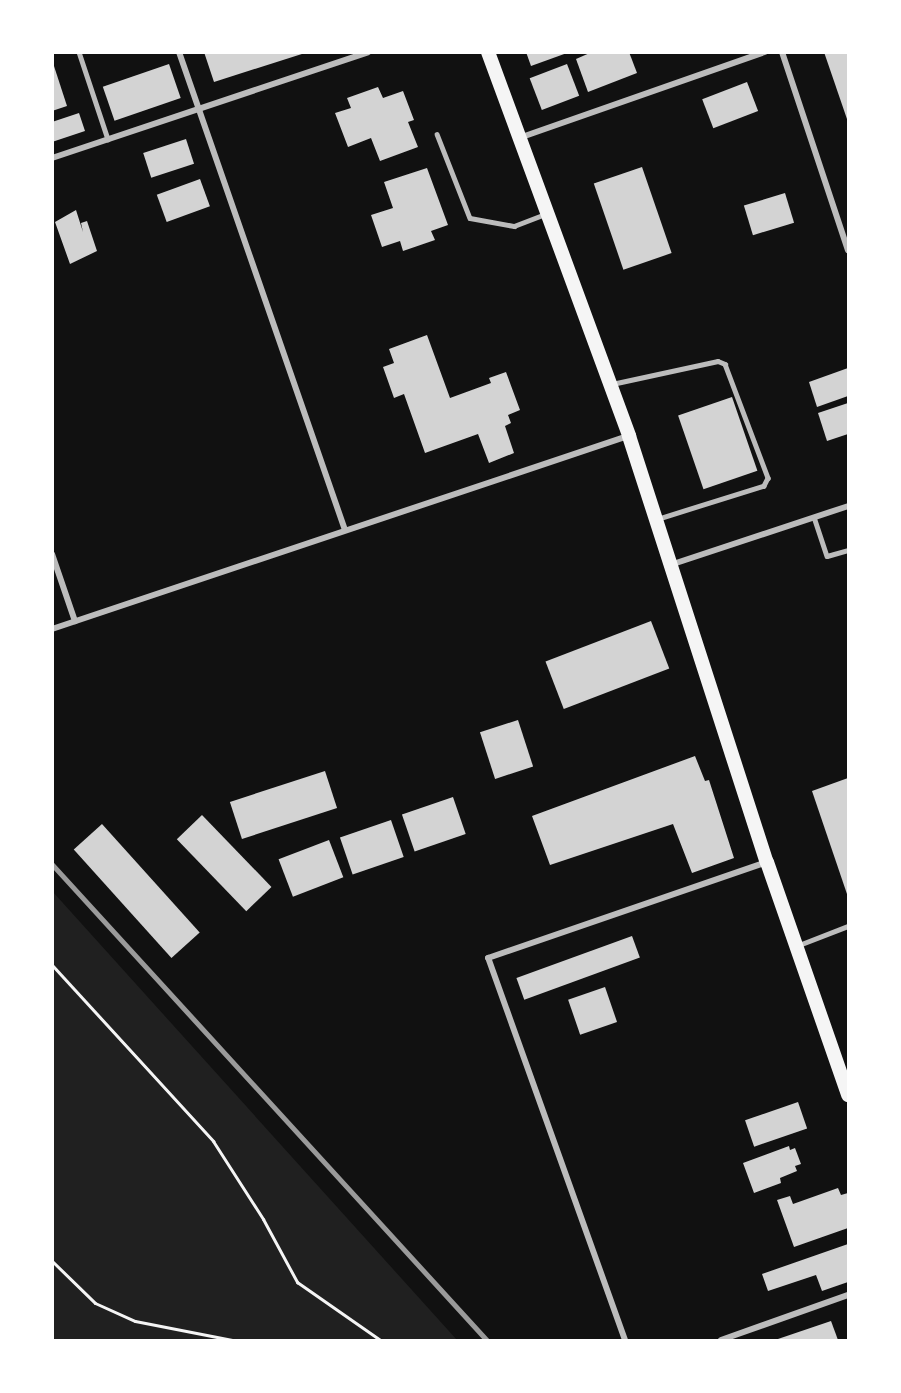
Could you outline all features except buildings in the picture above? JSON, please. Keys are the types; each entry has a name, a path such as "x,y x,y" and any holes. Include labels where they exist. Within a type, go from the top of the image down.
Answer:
{"main road":[{"path":"488,52 673,564 767,862 849,1095"}],"street":[{"path":"179,52 345,530"},
{"path":"52,158 368,52"},
{"path":"518,138 765,52"},
{"path":"782,52 849,250"},
{"path":"52,629 628,436"},
{"path":"673,564 849,506"},
{"path":"52,554 75,621"},
{"path":"625,1341 488,957 767,862"},
{"path":"721,1341 849,1295"}],"lane":[{"path":"79,52 108,139"},
{"path":"437,134 470,218 513,225 545,214"},
{"path":"609,385 718,361 725,364 768,478 764,486 657,519"},
{"path":"814,517 827,556 849,550"},
{"path":"796,946 849,926"}],"path":[{"path":"52,965 213,1141 263,1219 297,1282 380,1341"},
{"path":"52,1261 95,1303 135,1321 232,1341"}],"shaded area":[{"path":"53,892 457,1340 53,1340"}],"railway":[{"path":"52,864 487,1340"}]}
